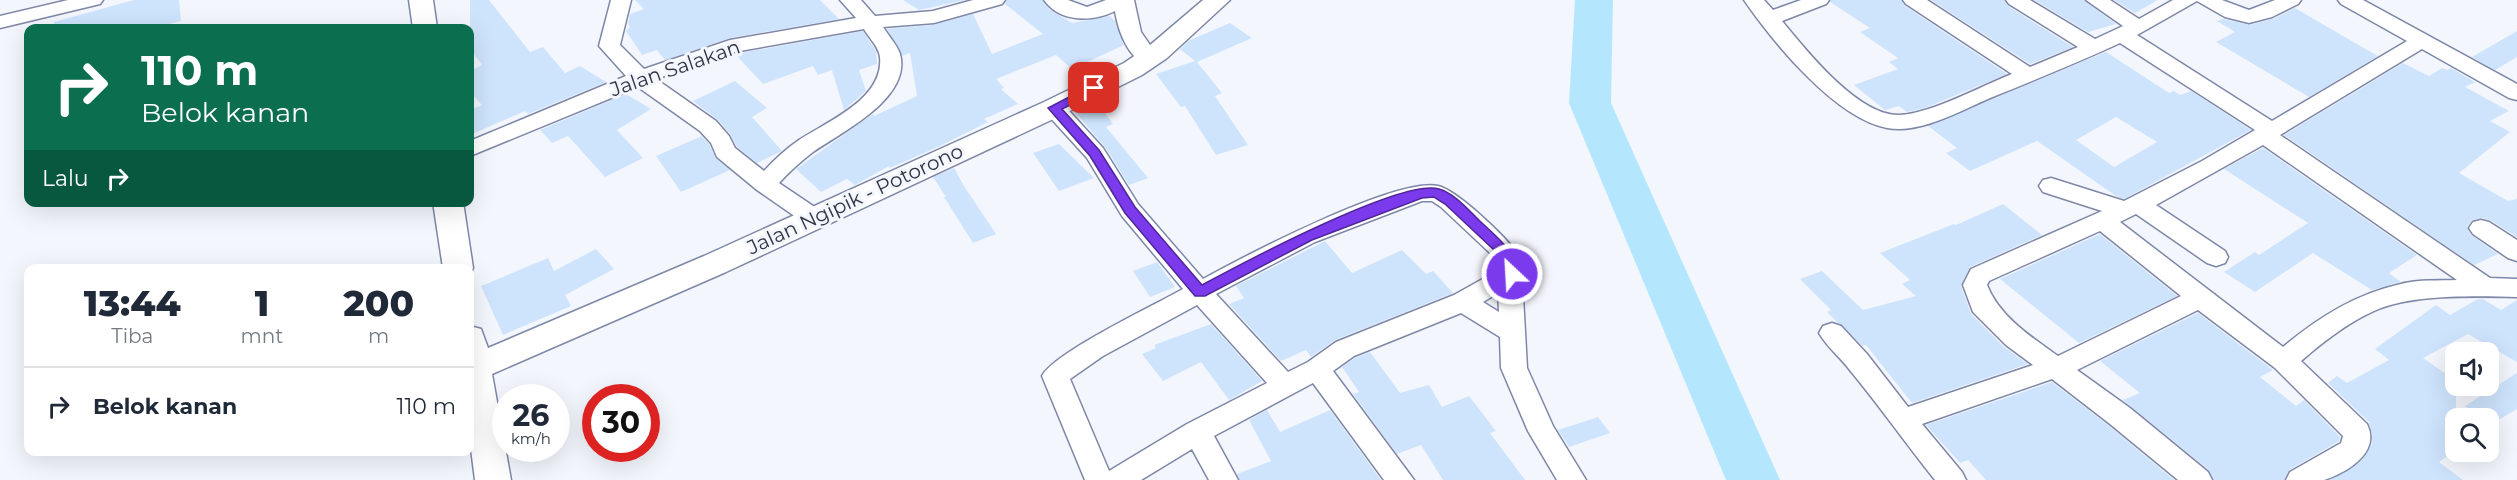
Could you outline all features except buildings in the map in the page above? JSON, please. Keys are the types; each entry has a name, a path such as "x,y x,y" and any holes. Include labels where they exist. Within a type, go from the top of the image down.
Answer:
{"street":[{"path":"0,22 93,0"},
{"path":"421,0 424,24"},
{"path":"621,0 609,46 640,78 708,126 721,141 725,152 765,184 814,218"},
{"path":"765,184 786,161 856,114 886,84 891,71 890,54 863,11 850,0"},
{"name":"Jalan Salakan","path":"474,147 640,78 730,46 870,22 934,17 995,0"},
{"path":"1054,0 1071,12 1085,14 1103,10 1123,0 1126,22 1136,46 1149,58"},
{"name":"Jalan Ngipik - Potorono","path":"474,352 599,315 1054,108 1133,69 1218,0"},
{"path":"1754,0 1807,63 1838,92 1863,111 1888,121 1910,120 1936,112 2028,75 2130,31 2188,0"},
{"path":"1769,19 1820,0"},
{"path":"1913,0 2028,75"},
{"path":"2016,0 2093,47"},
{"path":"2096,0 2130,31 2485,287"},
{"path":"2206,0 2247,18 2255,18 2292,0"},
{"path":"2348,0 2517,93"},
{"path":"2198,480 2121,416 2055,368 1992,317 1982,304 1975,285 1980,275 2024,253 2056,242 2210,166 2424,40"},
{"path":"1054,108 1095,153 1130,210 1285,386"},
{"path":"2051,186 2121,211 2216,257"},
{"path":"1099,480 1055,376 1094,349 1307,236 1394,201 1422,193 1436,193 1449,201 1499,247 1509,260 1512,274 1514,368 1542,431 1572,480"},
{"path":"449,207 457,264"},
{"path":"2121,211 2200,298 2284,361 2357,432 2357,445 2348,456 2311,472 2300,480"},
{"path":"2481,228 2517,252"},
{"path":"1118,480 1197,432 1317,369 1345,349 1463,302 1512,274"},
{"path":"2284,361 2321,330 2365,304 2403,292 2485,287 2517,288"},
{"path":"1902,420 2055,368 2099,349 2200,298"},
{"path":"1463,302 1513,333"},
{"path":"1832,333 1858,361 1902,420 1952,480"},
{"path":"474,365 494,480"},
{"path":"1317,369 1400,480"},
{"path":"1197,432 1224,480"}],"waterway":[{"path":"1594,0 1590,103 1753,480"}],"route":[{"path":"1094,88 1054,108 1095,153 1130,210 1200,292 1307,236 1347,222 1394,201 1422,193 1436,193 1449,201 1499,247 1509,260 1512,274"}]}
